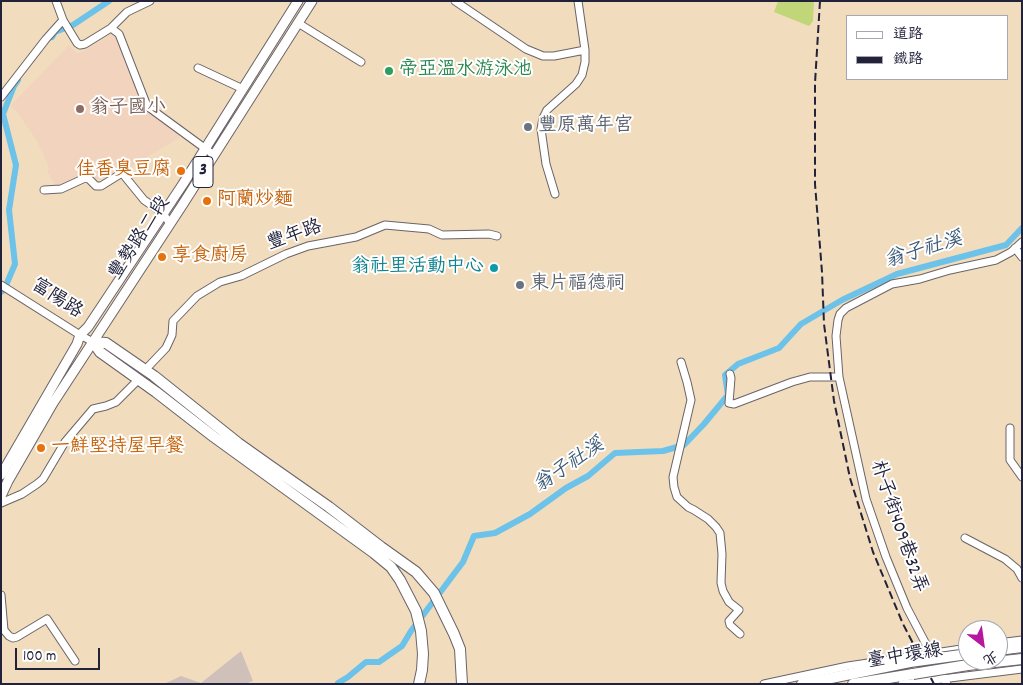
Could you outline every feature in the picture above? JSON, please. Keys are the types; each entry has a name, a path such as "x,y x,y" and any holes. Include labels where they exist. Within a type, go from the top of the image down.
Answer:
{"highway":[{"path":"93,342 100,352 235,446 391,567 413,603 418,620 423,654 419,684"},
{"path":"235,446 269,466 329,507 416,572 434,593 454,634 460,649 462,684"},
{"path":"1008,649 1022,647"},
{"name":"臺中環線","path":"803,683 910,662 958,655"},
{"name":"臺中環線","path":"852,684 968,665 1022,659"}],"main road":[{"name":"豐勢路二段","path":"1,475 77,344 80,335 88,327 206,149 298,1"},
{"name":"豐勢路二段","path":"2,492 53,403 312,1"}],"street":[{"path":"56,1 63,20 76,43 80,45 85,44 111,28 126,12 150,1"},
{"path":"455,1 526,49 543,56 554,56 585,50"},
{"path":"554,194 546,164 541,129 542,118 547,110 576,84 582,75 585,50 578,1"},
{"path":"1,97 40,46 63,20"},
{"path":"298,23 362,62"},
{"path":"111,28 119,34 147,106 214,155"},
{"path":"198,68 243,88"},
{"path":"44,190 61,189 85,178 96,186 101,186 122,172 144,200 163,213 170,224"},
{"name":"豐年路","path":"147,368 166,348 172,336 174,321 197,296 220,282 242,276 286,254 308,246 356,237 385,225 429,229 442,235 489,234 497,236"},
{"name":"朴子街409巷32弄","path":"945,681 904,600 886,557 869,507 839,377 836,336 839,317 846,308 892,284 990,262 1001,257 1022,242"},
{"path":"1015,248 1022,256"},
{"name":"富陽路","path":"1,285 93,342"},
{"path":"681,362 691,400 673,477 674,487 677,497 688,507 708,519 720,533 722,591 729,602 739,610 729,621 740,634"},
{"path":"730,374 729,402 734,404 810,376 839,377"},
{"path":"1,504 37,484 43,478 59,450 93,409 116,402 136,382"},
{"path":"1010,428 1010,460 1022,477"},
{"path":"965,538 1005,559 1017,569 1022,578"},
{"path":"1,595 4,630 9,636 17,637 47,618 75,661"},
{"path":"1008,642 1022,640"},
{"path":"764,684 848,666 958,650"},
{"path":"902,684 945,681 1022,669"}],"shaded area":[{"name":"翁子國小","path":"114,33 143,106 181,133 178,139 127,169 119,169 98,180 85,172 57,188 47,171 49,168 37,141 17,112 10,106 69,45 77,54"},
{"path":"241,651 253,681 245,684 164,684 181,676 201,683"}],"green space":[{"path":"778,1 814,1 813,21 809,26 774,12"}],"waterway":[{"path":"52,37 55,32 73,25 109,1"},
{"path":"1,292 4,290 15,264 9,210 16,165 3,114 18,80"},
{"name":"翁子社溪","path":"338,683 366,662 379,662 402,646 411,631 463,562 474,536 495,533 530,514 566,488 588,476 615,453 663,451 684,445 728,395 725,375 738,364 779,348 801,324 842,300 897,274 1006,245 1022,228"}],"railway":[{"path":"820,1 815,83 815,184 824,324 834,401 850,478 873,552 903,624 934,684"}],"place":[{"name":"帝亞溫水游泳池","path":"389,71"},
{"name":"翁子國小","path":"80,109"},
{"name":"豐原萬年宮","path":"528,127"},
{"name":"佳香臭豆腐","path":"181,171"},
{"name":"阿蘭炒麵","path":"207,201"},
{"name":"享食廚房","path":"162,257"},
{"name":"翁社里活動中心","path":"494,268"},
{"name":"東片福德祠","path":"520,285"},
{"name":"一鮮堅持屋早餐","path":"41,448"}]}
